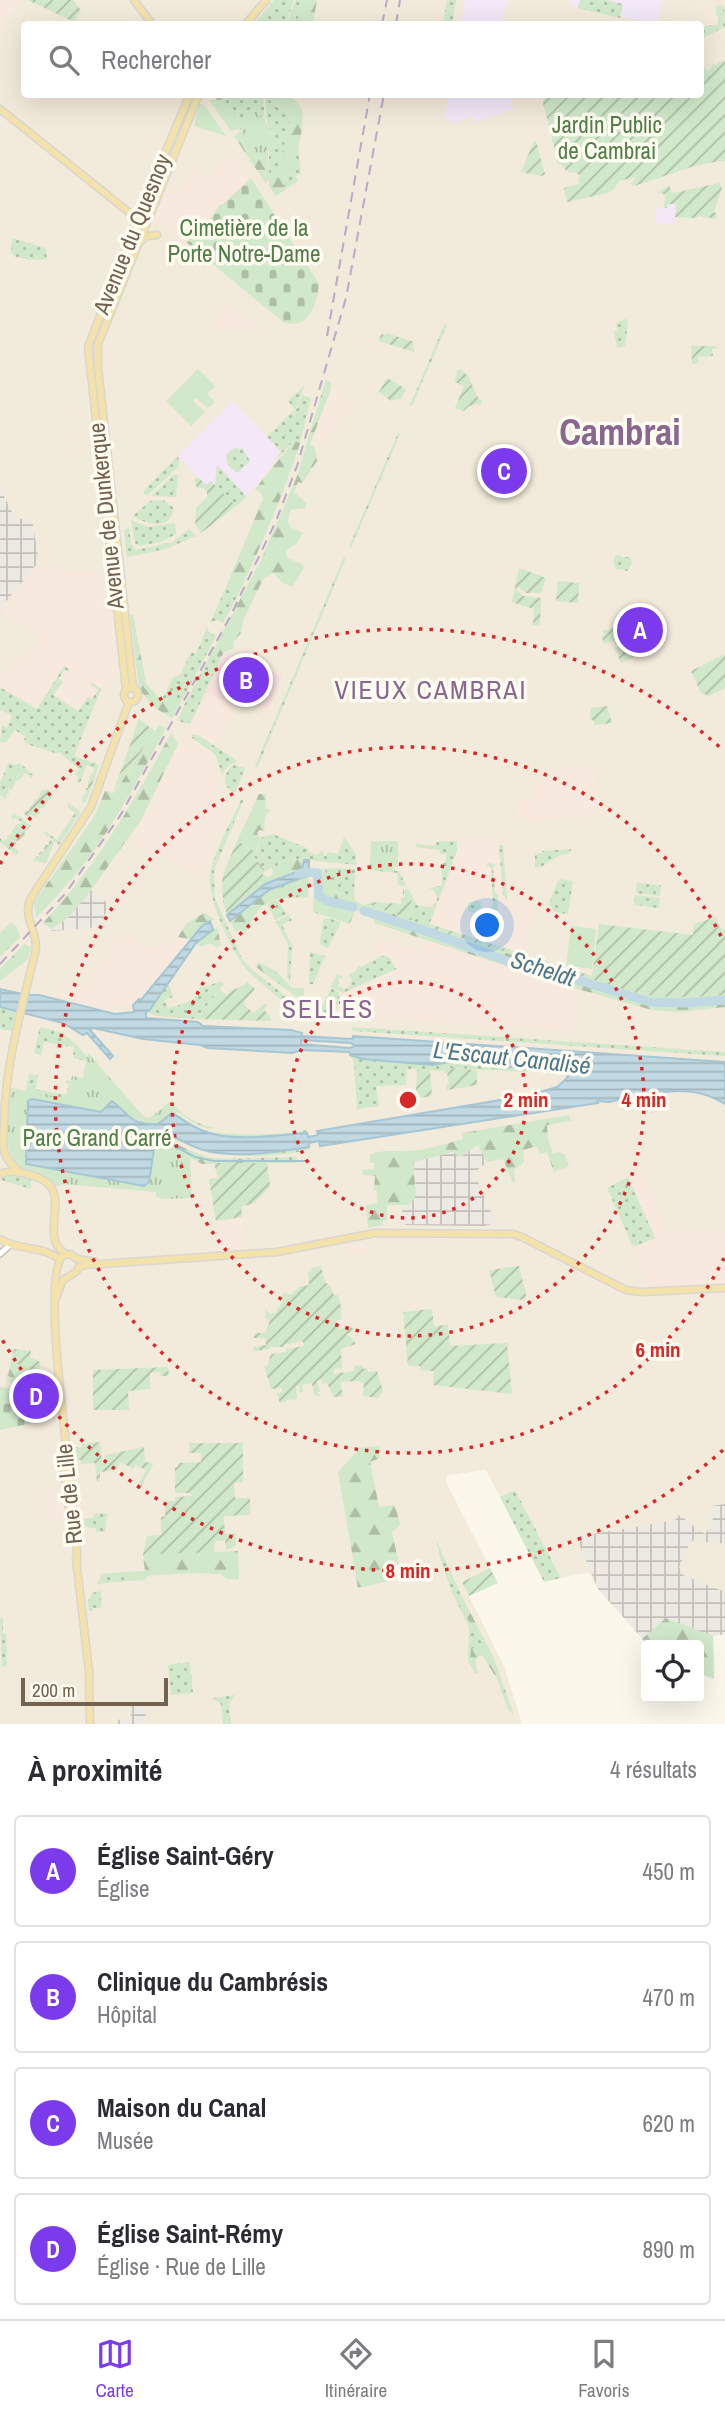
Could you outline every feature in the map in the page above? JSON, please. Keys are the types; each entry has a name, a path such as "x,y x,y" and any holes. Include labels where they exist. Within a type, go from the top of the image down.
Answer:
{"main road":[{"path":"134,0 150,21"},
{"path":"248,21 266,0"},
{"name":"Avenue du Quesnoy","path":"88,344 188,98"},
{"name":"Avenue du Quesnoy","path":"97,344 197,98"},
{"path":"0,109 145,225"},
{"path":"0,115 22,128"},
{"path":"137,243 147,236 158,235"},
{"name":"Avenue de Dunkerque","path":"88,344 87,356 129,688 137,701 130,702"},
{"name":"Avenue de Dunkerque","path":"97,344 129,688 126,696 130,702"},
{"name":"Avenue de Dunkerque","path":"4,1115 7,1081 36,942 27,908 32,896 91,807 130,702"},
{"path":"0,1135 4,1115"},
{"path":"4,1115 4,1151 12,1165 20,1172"},
{"path":"0,1174 20,1172 40,1178 53,1190 55,1241 62,1256 59,1269 68,1275 76,1272 79,1267 97,1262"},
{"path":"77,1259 97,1262 277,1252 385,1233 504,1233 522,1237 626,1290 641,1292 725,1288"},
{"path":"0,1240 62,1256 72,1254 79,1267"},
{"path":"45,1251 55,1241"},
{"name":"Rue de Lille","path":"59,1269 55,1288 58,1384 66,1489 89,1671 90,1724"},
{"name":"Rue de Lille","path":"56,1298 60,1284 68,1275"}],"street":[{"path":"0,1240 0,1254"},
{"path":"0,1254 11,1244"}],"shaded area":[{"path":"0,0 725,0 725,1634 713,1636 714,1679 704,1675 704,1640 644,1640 598,1589 589,1572 561,1578 515,1490 500,1497 486,1470 447,1475 446,1482 490,1568 462,1582 505,1669 522,1724 0,1724"},
{"path":"0,0 19,0 0,34"},
{"path":"465,0 507,0 502,21 462,21"},
{"path":"572,0 663,0 658,21 642,21 570,6"},
{"path":"448,98 511,98 513,109 475,122 472,116 460,123 444,120"},
{"path":"232,152 251,178 220,204 208,222 186,242 157,221 155,217 167,188 179,193 193,166 209,176 219,162 222,164"},
{"path":"667,204 676,204 675,224 656,223 656,208 666,208"},
{"path":"227,302 260,328 259,332 217,332 211,328"},
{"path":"333,384 346,394 334,411 338,414 350,397 356,401 327,443 313,437"},
{"path":"233,401 280,451 270,470 236,506 211,481 206,485 178,456"},
{"path":"0,488 12,512 20,519 32,520 39,561 0,609"},
{"path":"34,567 108,571 122,678 107,688 103,685 88,722 46,696 37,710 0,687 0,677 40,638 0,613 0,609"},
{"path":"225,652 282,676 268,710 243,699 239,707 205,692"},
{"path":"205,692 239,707 210,754 227,815 200,875 132,844"},
{"path":"560,764 593,765 594,775 597,776 599,816 516,822 515,800 534,799 533,782 552,781 552,774 560,773"},
{"path":"499,835 499,845 503,845 507,900 534,909 535,915 520,953 430,924 457,851 457,837"},
{"path":"91,890 106,902 106,912 99,927 52,931 51,929 67,919"},
{"path":"376,936 422,951 427,940 577,989 575,1031 335,1016 340,993 396,969 388,956 372,950"},
{"path":"138,937 139,947 156,945 160,950 169,939 173,942 178,937 190,939 141,1001 136,998 131,1006 127,1004 109,1009 54,996 57,982 87,988 103,959 111,955 114,938"},
{"path":"478,1145 487,1162 474,1173 496,1223 484,1226 405,1225 401,1205 409,1205 416,1188 413,1162 453,1152 460,1157"},
{"path":"641,1169 668,1232 725,1229 725,1283 650,1286 607,1188"},
{"path":"242,1217 249,1249 221,1250 216,1221"},
{"path":"363,1241 367,1251 348,1257 346,1246"},
{"path":"62,1491 75,1500 88,1499 90,1513 77,1514 77,1520 50,1519 48,1492"},
{"path":"725,1504 725,1545 713,1540 705,1543 696,1537 679,1567 683,1575 725,1592 725,1634 713,1636 714,1679 704,1675 704,1640 644,1640 598,1589 576,1537 675,1520 679,1515 705,1534 713,1523 711,1506"},
{"path":"146,1705 145,1724 117,1724 117,1720 131,1718 130,1706"}],"green space":[{"path":"28,0 73,0 81,10 72,21"},
{"path":"274,0 294,0 286,21 256,21"},
{"path":"296,0 300,0 304,5 296,21 287,21"},
{"path":"300,0 317,0 314,21 296,21 304,5"},
{"path":"447,0 456,0 452,21 444,21"},
{"path":"580,0 605,0 623,4 620,18 578,8"},
{"path":"717,5 724,6 725,27 704,38 704,26 717,25 719,16 715,15"},
{"name":"Jardin Public de Cambrai","path":"725,61 725,161 690,168 633,186 631,185 636,177 619,181 608,193 567,202 564,188 579,184 578,178 581,176 574,172 568,173 569,169 566,171 558,163 543,103 544,98 704,98 704,67 709,71 713,64 717,65"},
{"path":"216,98 263,98 265,122 256,110 236,123 223,100"},
{"path":"265,98 291,117 280,160 269,186 269,150 279,142 267,124"},
{"path":"269,98 291,98 297,102 303,120 296,158 288,179 276,196 269,186 283,152 291,117"},
{"path":"222,99 240,128 231,131 209,100"},
{"path":"199,103 204,105 226,136 194,126"},
{"path":"256,109 279,142 259,157 236,123"},
{"path":"242,131 259,156 268,150 269,178 266,184 234,136"},
{"path":"534,141 545,174 542,176 521,172"},
{"path":"298,145 301,174 296,175 299,180 276,196 290,175"},
{"name":"Cimetière de la Porte Notre-Dame","path":"251,178 319,284 314,308 299,323 283,322 186,242 208,222 220,204"},
{"path":"719,183 722,188 714,212 717,214 716,219 699,216 675,217 676,204 667,204 667,208 664,208 665,194 657,193 669,185 674,193"},
{"path":"135,233 138,234 96,337 93,338"},
{"path":"12,238 46,248 47,259 15,257 11,252"},
{"path":"625,319 628,322 625,346 617,348 614,331 617,331 616,323"},
{"path":"445,323 447,325 412,406 410,405"},
{"path":"386,333 414,342 414,352 379,341 381,334"},
{"path":"691,346 717,348 712,349 713,356 698,357 699,363 692,364"},
{"path":"91,351 94,352 111,508 109,510"},
{"path":"198,369 215,386 207,394 215,402 208,408 196,398 193,401 205,412 191,426 166,401"},
{"path":"461,369 482,401 479,406 469,406 464,411 455,408 464,386 455,382 457,370"},
{"path":"387,378 406,389 402,398 391,401 379,392"},
{"path":"326,379 331,383 331,389 310,444 315,448 317,461 302,483 298,482 294,492 306,503 306,508 290,510 288,522 290,527 303,533 296,544 286,550 287,558 302,564 304,568 292,587 282,582 274,573 263,579 243,621 241,633 233,642 234,648 218,657 213,650 259,564 297,476"},
{"path":"304,386 287,433 302,395 311,398 300,443 293,441 277,459 281,451 267,437 295,409 288,401"},
{"path":"398,433 400,434 351,548 349,547"},
{"path":"294,441 300,443 286,482 237,597 228,582 263,499 261,493 255,489"},
{"path":"234,448 243,449 250,461 238,473 227,463 227,454"},
{"path":"178,456 179,466 147,496 143,491"},
{"path":"217,465 247,497 236,506 215,485"},
{"path":"175,474 178,475 176,497 151,496"},
{"path":"198,477 206,485 211,481 236,506 201,533 195,524 196,508 207,497 207,491 197,488 194,480"},
{"path":"163,500 173,507 172,515 164,523 145,522 133,516 150,501"},
{"path":"131,520 149,527 175,523 176,534 161,542 138,546 135,543"},
{"path":"129,527 131,543 136,550 172,542 189,529 196,536 166,549 127,557 124,530"},
{"path":"618,554 630,557 632,563 627,571 618,570 614,566 614,558"},
{"path":"344,557 346,558 257,768 255,766"},
{"path":"519,568 546,578 541,593 526,593 518,587 516,589 523,596 541,598 540,626 533,625 534,609 512,602"},
{"path":"558,581 579,583 578,603 556,601"},
{"path":"228,582 237,597 223,623 217,620 210,623"},
{"path":"130,615 133,615 146,683 143,686 156,700 171,699 180,704 172,718 155,708 139,689"},
{"path":"619,620 627,630 629,642 636,638 641,639 650,650 621,663 615,648 624,645 623,642 619,639 605,644 602,638 602,630 609,630"},
{"path":"207,627 209,632 216,636 180,704 171,699 156,701 143,685 146,683 158,697 164,696 173,677 180,675 191,652 196,654"},
{"path":"213,650 218,657 222,656 195,714 183,707"},
{"path":"725,654 725,688 709,696 701,693 691,671"},
{"path":"64,666 70,670 64,670 59,679 63,682 53,695 78,711 88,697 92,699 98,690 92,683 101,689 74,756 88,761 80,783 76,782 78,777 75,774 79,769 59,752 56,754 28,744 23,741 26,737 15,730 5,743 0,741 2,725 7,728 12,716 0,710 0,687 37,709"},
{"path":"607,706 612,723 594,725 594,721 590,719 591,708"},
{"path":"183,707 195,714 190,724 178,721"},
{"path":"139,719 155,731 113,793"},
{"path":"159,725 166,728 114,820 82,867 36,918 34,902 94,817 105,791 114,793"},
{"path":"171,733 178,744 141,820 86,897 67,919 51,929 43,923 97,856"},
{"path":"192,734 198,735 237,761 228,766 222,774 215,754 192,738"},
{"path":"88,761 99,765 86,802 83,803 81,798 86,793 88,780 91,780 89,777 94,771 93,767 86,765"},
{"path":"9,762 14,765 20,763 33,775 32,778 19,769 0,795 0,783"},
{"path":"234,765 245,768 235,793 225,780 227,772"},
{"path":"19,769 24,775 16,780 12,790 8,788 9,794 5,799 0,795"},
{"path":"47,789 53,796 45,807 38,810 41,813 36,816 37,819 31,814 28,817 24,814 26,810 29,811 30,805 37,800 41,791"},
{"path":"259,794 266,794 265,808 271,810 265,817 264,831 259,830 257,833 260,838 254,857 265,871 263,873 266,877 272,875 273,870 283,860 304,860 302,870 309,875 308,897 270,902 257,912 246,932 235,932 223,901 239,885 250,864 251,849 237,841"},
{"path":"244,799 214,870 215,898 242,959 301,1008 300,1011 272,993 242,964 222,926 213,898 210,876 215,858 241,800"},
{"path":"67,802 81,812 59,845 44,833 45,831 57,840 75,813 68,807"},
{"path":"14,813 31,826 19,842 14,841 16,843 13,847 19,851 16,855 0,842 0,838 3,841 7,839 7,836 12,834 12,829 22,823 11,818"},
{"path":"273,834 309,849 308,852 318,855 322,850 325,856 328,852 338,854 344,837 356,855 356,865 289,858 273,870 271,868 265,871 253,855 257,852 260,838"},
{"path":"49,839 54,843 46,863 33,861 37,856 40,857 39,853 44,851 45,845 49,845"},
{"path":"237,841 254,851 253,858 264,871 261,873 265,884 227,915 222,884"},
{"path":"371,841 398,841 398,867 370,866"},
{"path":"457,841 457,851 428,928 412,921 411,898 405,892 403,898 403,889 408,889 417,905 433,908 437,897 434,890 429,889 442,885 442,864 446,861 446,854 440,854 440,850 416,847 416,844 435,846 437,842"},
{"path":"499,845 503,845 507,900 503,895"},
{"path":"572,849 566,855 562,854 535,868 535,854"},
{"path":"489,863 497,865 493,867 495,893 498,895 497,913 494,916 490,915 490,907 493,906 491,867 487,866"},
{"path":"370,866 394,867 406,886 398,885 397,873 370,870"},
{"path":"325,869 355,869 354,899 328,888"},
{"path":"325,869 328,888 362,905 369,904 452,936 632,992 684,997 725,995 725,1007 679,1012 652,1010 574,988 374,923 375,918 362,915 359,911 354,912 350,924 313,912 315,874"},
{"path":"560,879 573,881 568,914 554,912 549,904"},
{"path":"637,883 661,885 660,896 636,893"},
{"path":"405,892 408,892 411,898 412,921 369,904 401,904"},
{"path":"635,895 660,898 659,908 634,905"},
{"path":"277,900 287,914 275,920 267,904"},
{"path":"481,901 484,917 468,911 468,902"},
{"path":"204,913 215,919 202,926 190,939 178,937 186,924"},
{"path":"288,915 292,920 282,925 292,945 290,982 287,977 288,944 276,922"},
{"path":"716,917 719,926 725,931 725,995 667,997 632,992 428,928 430,924 592,976 599,924 693,935 694,924"},
{"path":"328,918 341,922 328,948 320,944 323,920"},
{"path":"11,922 17,927 20,937 0,957 0,933"},
{"path":"571,926 596,929 592,969 566,966"},
{"path":"217,927 221,945 217,948 210,943 201,947 196,943"},
{"path":"24,944 31,947 28,959 0,981 0,969"},
{"path":"310,952 325,956 313,984 309,984"},
{"path":"384,955 390,958 396,969 343,993 331,987 337,974 343,977 339,979 338,987 343,989 350,986 352,981 349,974 356,971 358,966"},
{"path":"258,962 276,971 292,988 304,988 304,997 298,998 256,967"},
{"path":"221,981 224,984 196,1019 156,1016 146,1012 168,983 173,997 165,1000 168,1008 192,999 200,985 202,988"},
{"path":"247,982 255,989 244,1002 245,1006 254,1013 265,1003 267,1005 264,1010 271,1021 196,1019 220,990 227,995"},
{"path":"331,988 340,993 335,1015 323,1014 320,1011"},
{"path":"0,1007 16,1011 12,1031 0,1029"},
{"path":"40,1027 60,1033 79,1047 116,1093 120,1090 144,1117 150,1118 170,1102 190,1119 215,1128 198,1125 172,1109 152,1120 143,1120 121,1098 113,1094 85,1103 26,1091 29,1074 38,1075 36,1089 66,1095 69,1084 66,1080 71,1081 72,1076 83,1078 87,1061 73,1058 74,1047 44,1042 41,1055 34,1053","holes":["90,1081 98,1081 98,1090 90,1096 91,1099 81,1098 78,1089"]},
{"path":"352,1027 725,1052 725,1056 352,1031"},
{"name":"Parc Grand Carré","path":"88,1053 144,1117 150,1118 170,1102 178,1109 164,1144 190,1156 192,1198 163,1199 156,1196 156,1192 63,1184 54,1187 41,1175 19,1168 9,1150 7,1140 11,1088 68,1099 72,1076 83,1078"},
{"path":"350,1055 363,1059 432,1065 455,1061 568,1074 451,1068 438,1071 407,1069 406,1085 376,1086 379,1106 357,1109 354,1062"},
{"path":"417,1070 430,1071 432,1096 421,1098 416,1090"},
{"path":"444,1070 477,1070 477,1085 447,1090 446,1085 449,1084"},
{"path":"174,1112 208,1131 258,1134 307,1130 310,1137 307,1133 256,1137 221,1136 190,1125 176,1115 156,1121"},
{"path":"569,1115 571,1121 547,1125 553,1154 560,1152 565,1155 569,1166 554,1172 547,1152 540,1154 537,1146 523,1150 524,1162 514,1170 515,1183 503,1159 487,1162 478,1145 460,1157 453,1152 413,1162 416,1196 409,1205 387,1205 387,1221 383,1221 383,1225 368,1228 366,1205 377,1203 375,1176 363,1175 362,1170 374,1169 374,1163 370,1163 370,1155 384,1151 429,1148 463,1139 462,1133"},
{"path":"163,1134 217,1153 243,1155 310,1149 272,1155 257,1156 228,1155 215,1153 199,1149"},
{"path":"166,1139 212,1158 248,1159 267,1163 202,1164 164,1144"},
{"path":"297,1157 297,1163 219,1159"},
{"path":"214,1163 267,1163 270,1187 253,1204 241,1206 242,1217 216,1221 209,1179 218,1178"},
{"path":"8,1174 31,1179 31,1189 1,1180"},
{"path":"628,1177 655,1238 633,1247 607,1188"},
{"path":"321,1266 325,1282 334,1295 338,1295 342,1310 342,1319 336,1321 339,1329 350,1326 354,1330 346,1335 356,1344 341,1349 342,1368 334,1369 333,1374 354,1371 354,1366 362,1365 368,1372 377,1371 383,1391 378,1398 363,1396 364,1383 357,1381 340,1382 343,1396 334,1397 327,1383 322,1384 321,1379 317,1381 319,1396 314,1394 312,1383 302,1385 303,1392 300,1393 299,1386 296,1386 297,1399 280,1403 277,1393 283,1392 282,1388 271,1389 264,1366 267,1366 271,1354 304,1346 303,1341 254,1351 253,1347 266,1345 265,1338 253,1338 256,1333 265,1333 270,1321 265,1318 266,1310 270,1314 275,1313 285,1292 291,1295 298,1287 309,1285 308,1272 312,1271 311,1268"},
{"path":"519,1266 525,1300 496,1297 489,1270"},
{"path":"432,1309 434,1326 448,1325 450,1346 507,1343 512,1394 433,1385 434,1371 420,1370 420,1366 408,1366 403,1312"},
{"path":"14,1349 31,1351 30,1357 40,1362 39,1381 36,1384 6,1382","holes":["11,1362 28,1370 12,1378 8,1376"]},
{"path":"11,1362 28,1370 12,1379 8,1376"},
{"path":"168,1367 169,1376 161,1376 160,1372 150,1373 150,1389 128,1391 129,1410 93,1410 93,1370"},
{"path":"0,1387 18,1390 22,1406 28,1406 31,1419 45,1416 46,1420 0,1430"},
{"path":"100,1442 102,1463 106,1462 105,1455 144,1447 145,1462 153,1465 140,1489 136,1488 146,1470 136,1465 133,1469 121,1462 116,1470 100,1472 100,1481 97,1482 95,1463 81,1464 81,1460 75,1460 74,1447"},
{"path":"189,1443 243,1443 243,1482 234,1483 235,1498 250,1498 250,1515 224,1516 225,1534 236,1534 236,1546 226,1550 225,1540 215,1541 214,1552 143,1555 147,1536 161,1535 161,1517 165,1516 165,1501 175,1501 175,1497 192,1496 191,1493 175,1493 175,1467 178,1467 178,1463 201,1462 201,1453 189,1453"},
{"path":"379,1446 380,1458 370,1462 379,1507 395,1505 400,1525 392,1532 402,1578 358,1588 338,1472 360,1448"},
{"path":"515,1490 561,1578 544,1582 500,1497"},
{"path":"95,1513 107,1513 105,1532 96,1532 96,1528 85,1527 84,1519 93,1518"},
{"path":"437,1542 461,1595 463,1611 484,1645 472,1664 469,1664 468,1659 469,1627 452,1592"},
{"path":"238,1551 239,1579 227,1579 221,1574 188,1573 148,1576 145,1580 127,1581 126,1572 145,1571 143,1555"},
{"path":"490,1568 498,1583 469,1596 462,1582"},
{"path":"126,1572 127,1581 97,1584 101,1574"},
{"path":"101,1591 101,1608 89,1611 88,1601 92,1593"},
{"path":"459,1595 493,1656 514,1715 508,1710 497,1679 483,1656 475,1660 478,1673 475,1674 470,1664 471,1649 483,1645 463,1611"},
{"path":"0,1618 3,1618 3,1633 6,1633 7,1665 2,1667"},
{"path":"666,1618 713,1636 714,1679 704,1675 704,1640 642,1639"},
{"path":"190,1662 193,1693 171,1695 168,1665"},
{"path":"235,1695 229,1704 231,1724 223,1724 221,1704 213,1698"}],"water":[{"path":"304,860 309,860 309,875 269,890 230,921 227,915 265,884 302,870"},
{"name":"L'Escaut Canalisé","path":"210,921 213,930 196,943 149,1011 146,1011 146,1018 198,1022 203,1026 291,1030 302,1033 302,1036 352,1039 353,1036 725,1062 725,1104 697,1093 668,1091 320,1146 319,1141 309,1143 309,1147 245,1154 207,1151 153,1131 155,1143 149,1182 144,1186 26,1164 28,1101 32,1099 101,1112 112,1101 141,1123 158,1124 172,1113 206,1132 229,1137 307,1133 308,1137 318,1135 317,1131 530,1095 557,1087 568,1077 566,1073 455,1061 432,1065 363,1059 350,1055 350,1052 301,1050 292,1053 208,1048 143,1039 93,1028 90,1030 113,1056 110,1059 87,1033 83,1035 63,1023 0,1007 0,989 39,995 115,1014 134,1012 133,1005 141,1000 202,926","holes":["301,1040 351,1043 355,1046 350,1048 301,1044"]}],"waterway":[{"name":"Scheldt","path":"299,874 317,873 319,896 327,901 353,907"},
{"name":"Scheldt","path":"364,911 507,961 526,964 650,1002 725,1000"},
{"path":"167,1142 195,1157 214,1161 309,1161"}],"railway":[{"path":"383,21 387,0"},
{"path":"396,21 400,0"},
{"path":"327,336 369,98"},
{"path":"0,964 65,894 120,816 230,617 276,521 297,466 346,298 383,98"}],"place":[{"name":"Maison du Canal","path":"504,471"},
{"name":"Église Saint-Géry","path":"640,630"},
{"name":"Clinique du Cambrésis","path":"246,680"},
{"name":"Église Saint-Rémy","path":"36,1396"}],"district":[{"name":"Cambrai","path":"620,432"},
{"name":"VIEUX CAMBRAI","path":"431,690"},
{"name":"SELLES","path":"328,1009"}]}
